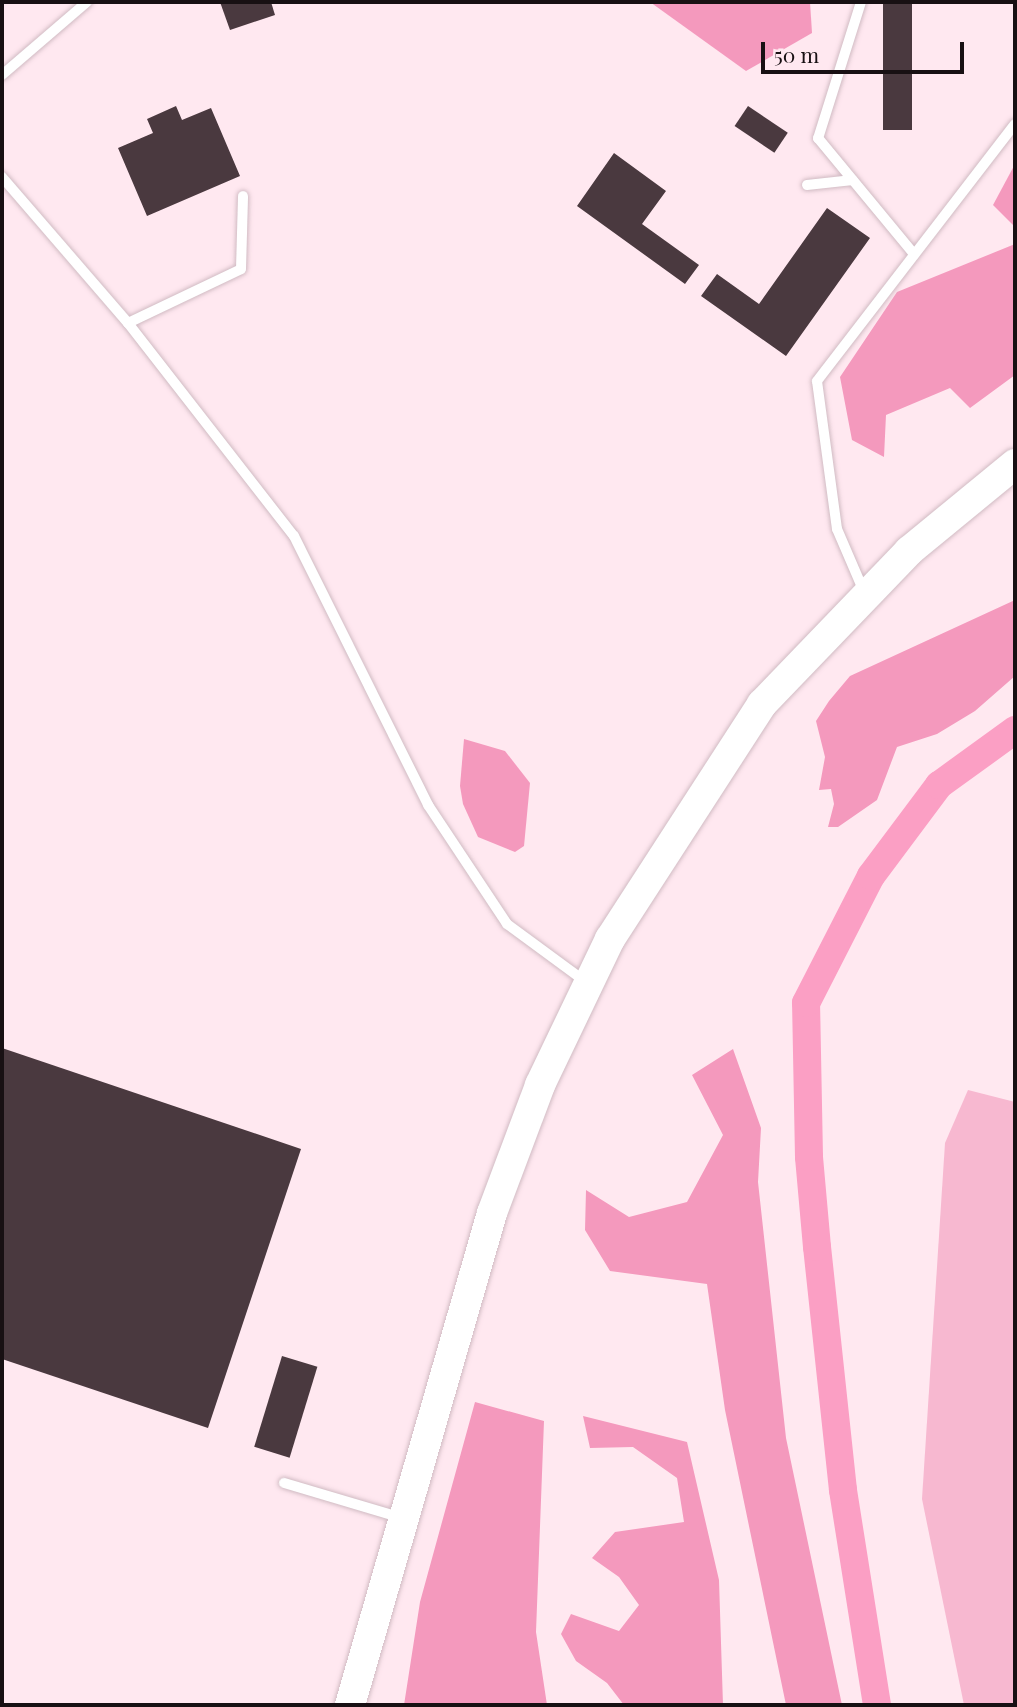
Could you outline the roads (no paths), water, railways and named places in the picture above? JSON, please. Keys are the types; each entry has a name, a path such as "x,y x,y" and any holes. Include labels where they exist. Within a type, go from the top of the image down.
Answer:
{"street":[{"path":"349,1705 492,1213 540,1085 610,939 762,704 864,594 1015,464"}],"lane":[{"path":"2,75 87,2"},
{"path":"861,2 818,138 914,254"},
{"path":"864,594 837,529 817,381 1015,124"},
{"path":"2,177 128,323 294,536 428,805 507,924 588,984"},
{"path":"807,185 853,180"},
{"path":"128,323 241,270 243,196"},
{"path":"284,1483 402,1518"}],"waterway":[{"path":"877,1705 843,1490 817,1247 809,1157 806,1003 871,876 939,785 1015,730"}]}
